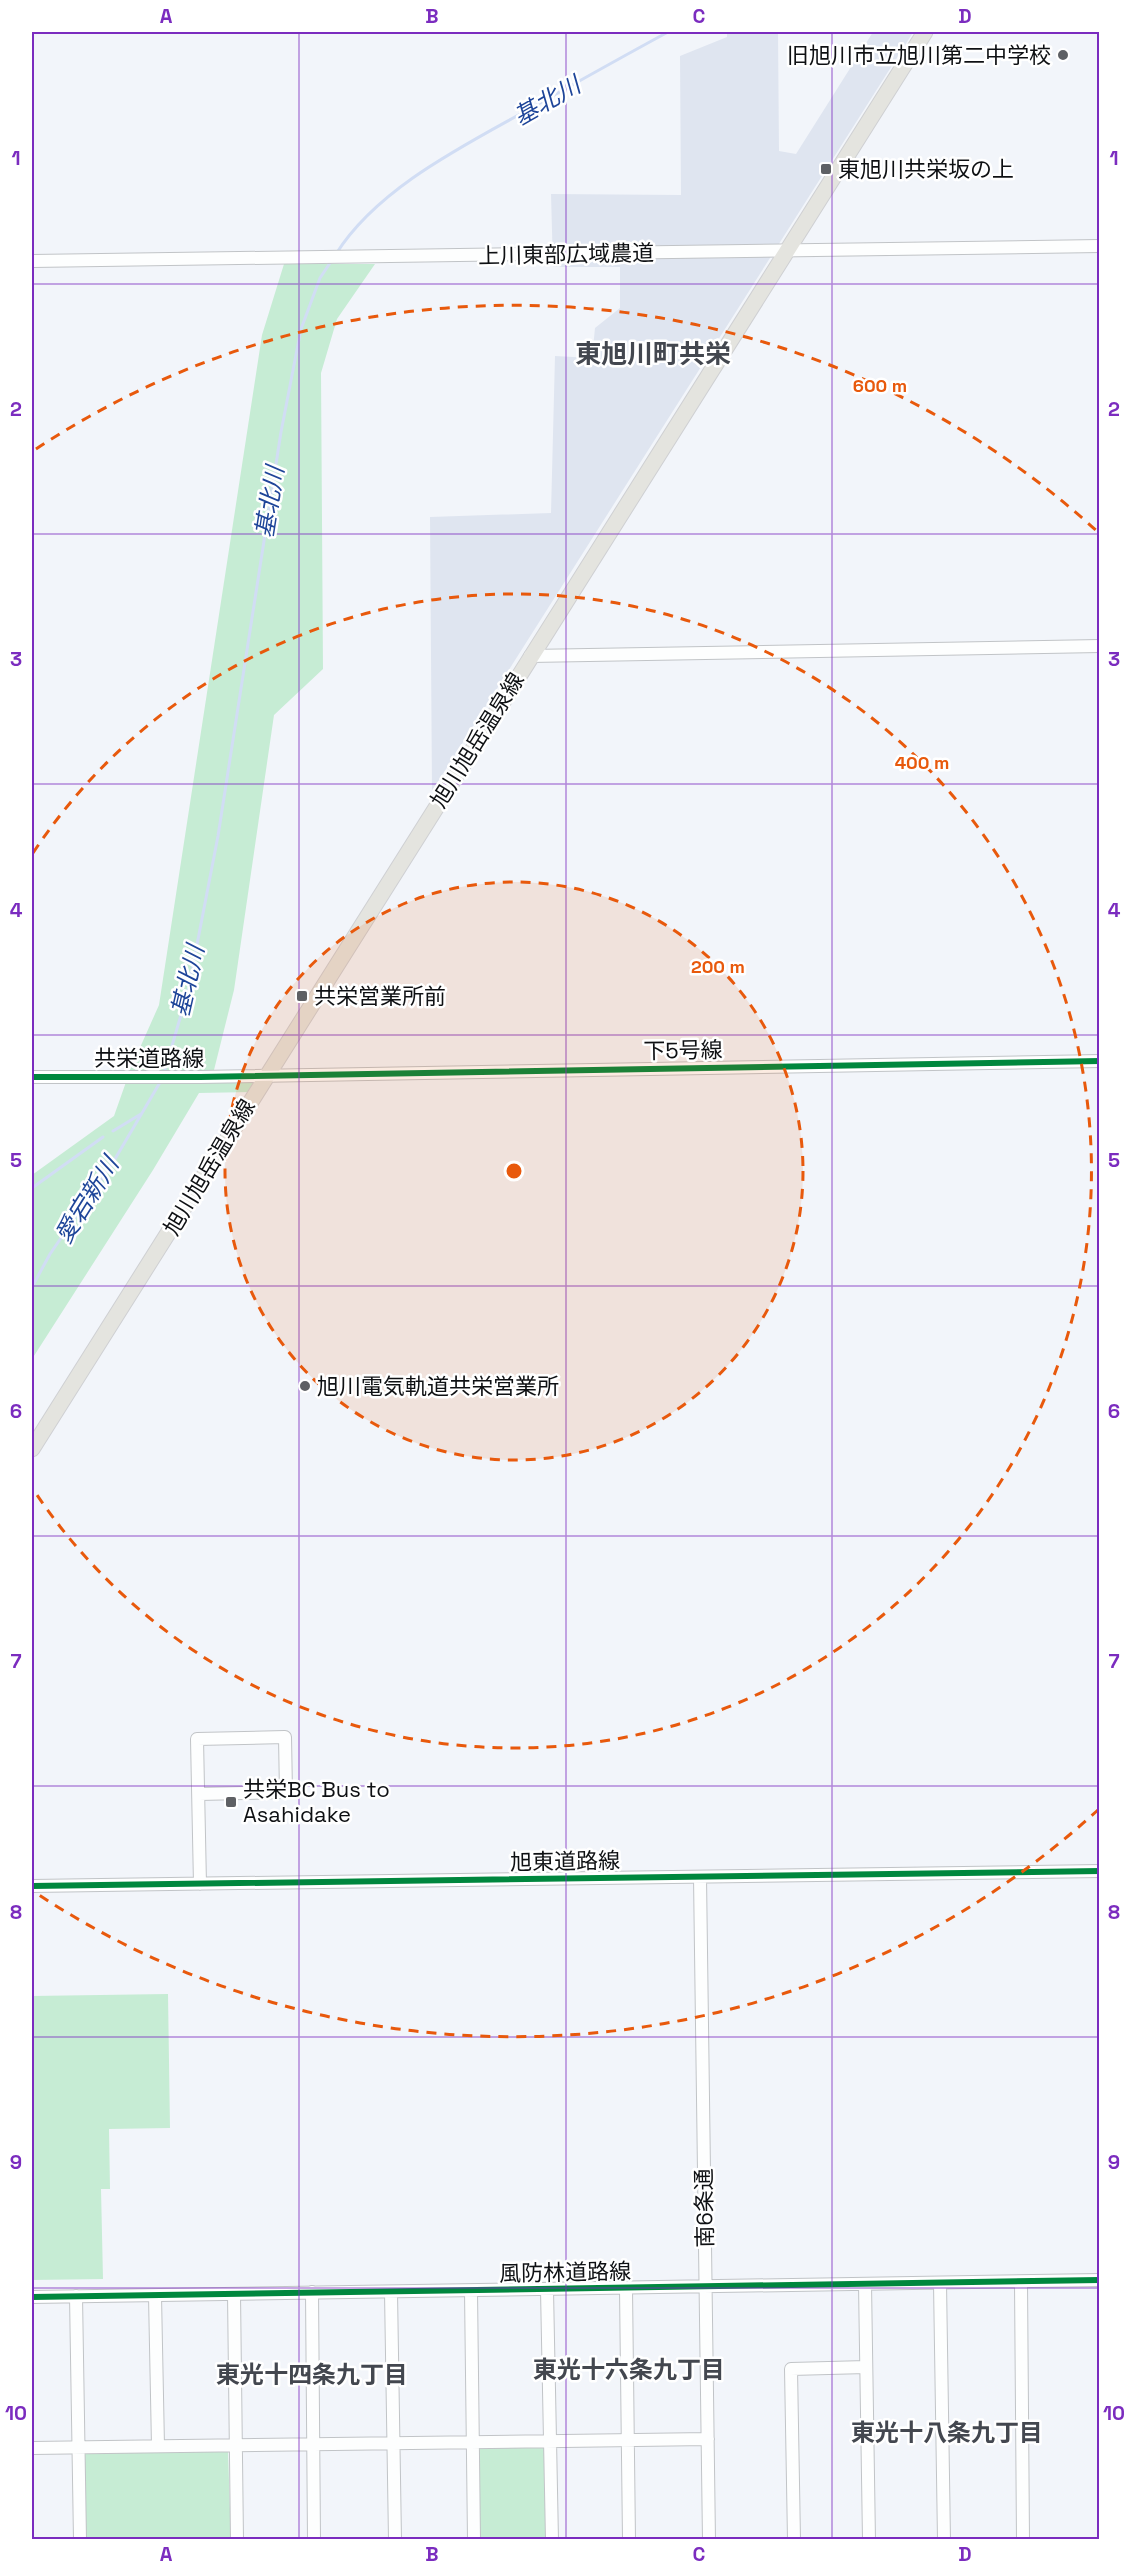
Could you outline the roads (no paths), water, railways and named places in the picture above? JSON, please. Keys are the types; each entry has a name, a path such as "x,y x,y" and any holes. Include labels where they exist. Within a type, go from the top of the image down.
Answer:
{"main road":[{"name":"旭川旭岳温泉線","path":"32,1449 266,1074 925,32"}],"street":[{"name":"上川東部広域農道","path":"32,261 1100,246"},
{"path":"530,656 1100,646"},
{"name":"下5号線","path":"266,1074 1100,1061"},
{"name":"共栄道路線","path":"32,1077 189,1077 266,1074"},
{"path":"199,1794 286,1792 285,1737 197,1739 200,1884"},
{"name":"旭東道路線","path":"32,1886 1100,1871"},
{"name":"南6条通","path":"700,1877 709,2540"},
{"name":"風防林道路線","path":"32,2297 1100,2280"},
{"path":"1021,2282 1023,2540"},
{"path":"940,2283 944,2540"},
{"path":"865,2284 869,2540"},
{"path":"626,2289 629,2540"},
{"path":"547,2290 552,2540"},
{"path":"471,2291 474,2540"},
{"path":"312,2292 314,2540"},
{"path":"392,2292 395,2540"},
{"path":"234,2294 237,2540"},
{"path":"76,2296 80,2540"},
{"path":"155,2296 158,2446"},
{"path":"794,2540 791,2369 866,2367"},
{"path":"32,2448 708,2439"}],"waterway":[{"name":"基北川","path":"336,254 373,210 421,172 473,140 668,32"},
{"name":"基北川","path":"164,1073 188,991 218,836 281,432 301,329 320,278 332,260"},
{"name":"愛宕新川","path":"32,1287 50,1254 112,1164 162,1079"},
{"name":"基北川","path":"113,1131 141,1114"},
{"name":"基北川","path":"32,1188 103,1137"}],"place":[{"name":"旧旭川市立旭川第二中学校","path":"1063,55"},
{"name":"東旭川共栄坂の上","path":"826,169"},
{"name":"共栄営業所前","path":"302,996"},
{"name":"旭川電気軌道共栄営業所","path":"305,1386"},
{"name":"共栄BC Bus to Asahidake","path":"231,1802"}],"district":[{"name":"東旭川町共栄","path":"653,354"},
{"name":"東光十六条九丁目","path":"629,2370"},
{"name":"東光十四条九丁目","path":"312,2375"},
{"name":"東光十八条九丁目","path":"947,2433"}]}
